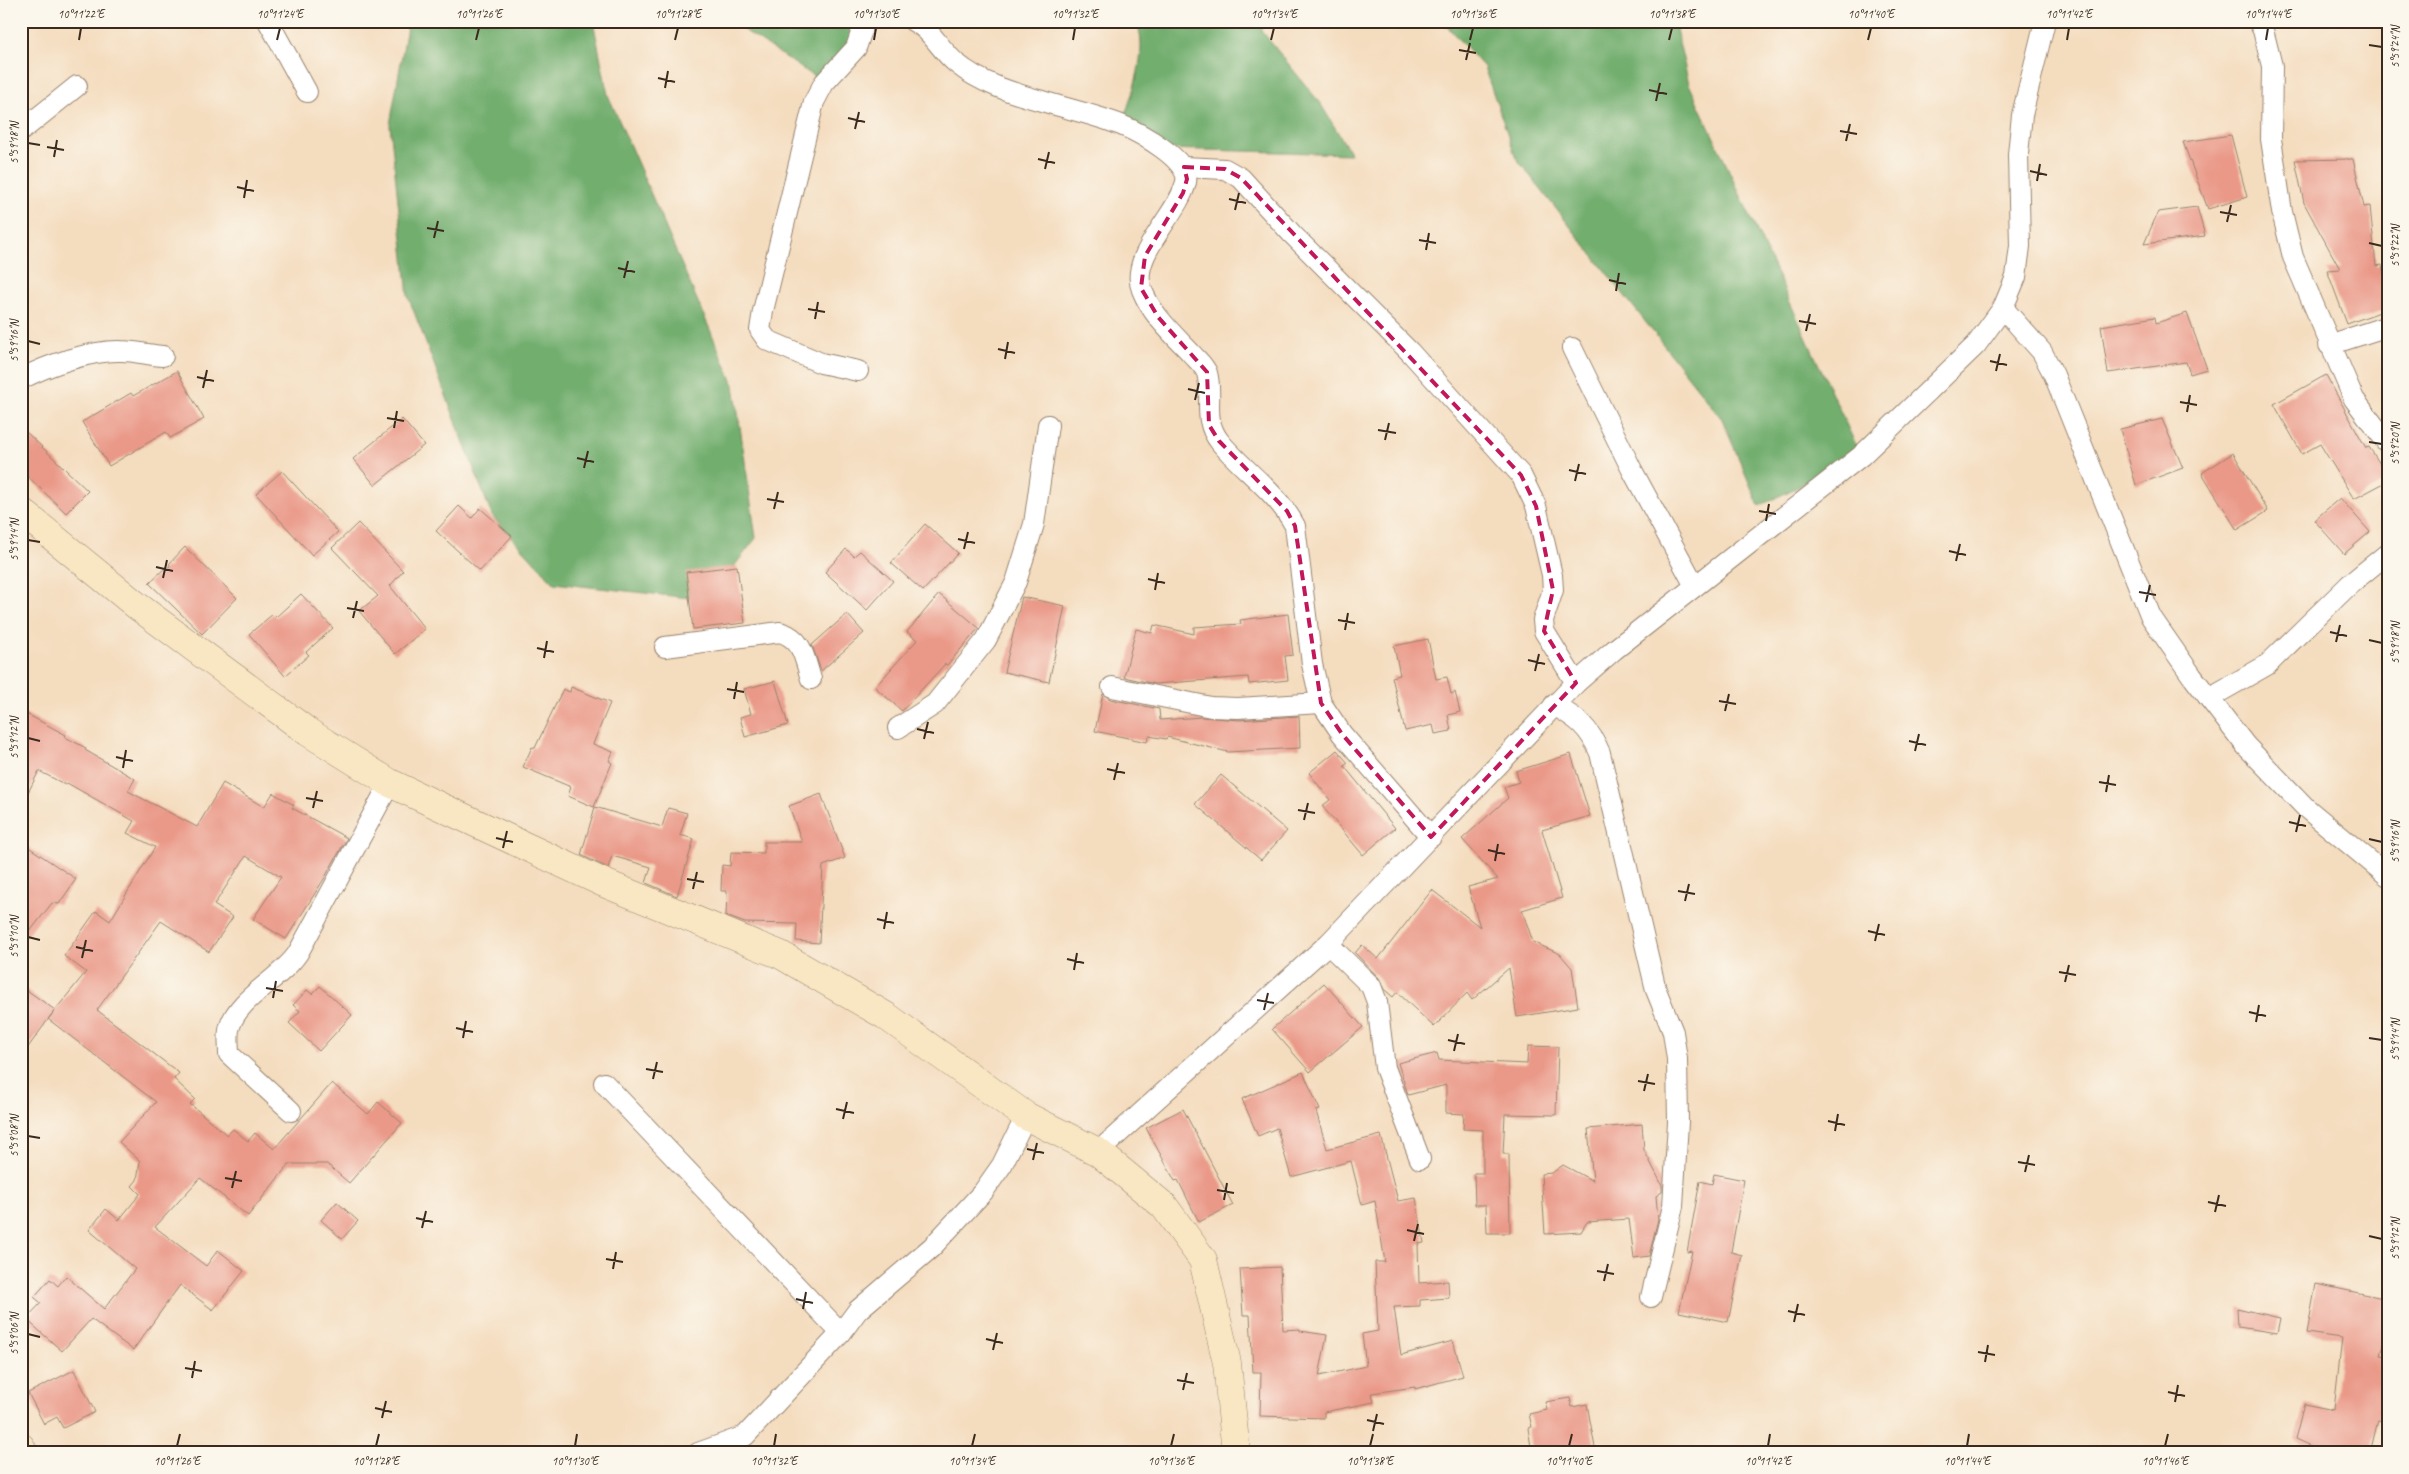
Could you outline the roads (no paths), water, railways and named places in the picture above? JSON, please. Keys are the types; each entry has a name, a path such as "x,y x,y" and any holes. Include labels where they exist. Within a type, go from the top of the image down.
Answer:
{"street":[{"path":"268,21 307,92"},
{"path":"858,370 821,363 768,340 760,330 814,102 824,83 856,48 865,21"},
{"path":"913,21 934,38 955,62 979,78 1019,95 1122,125 1164,149 1184,167 1187,179 1182,193 1145,256 1140,274 1141,288 1158,317 1207,372 1209,425 1219,441 1287,511 1295,526 1312,664 1321,703 1342,734 1432,836"},
{"path":"1098,1152 1328,944 1576,683 1695,586 1861,456 1976,345 2003,308 2016,277 2020,246 2018,154 2022,115 2045,21"},
{"path":"2258,21 2264,30 2272,66 2271,139 2282,212 2293,257 2354,400 2388,444"},
{"path":"21,131 77,86"},
{"path":"1184,167 1225,169 1241,178 1292,234 1410,352 1521,475 1536,506 1552,575 1553,590 1543,620 1544,631 1576,683"},
{"path":"2003,308 2042,352 2054,375 2151,617 2246,746 2306,808 2388,876"},
{"path":"2329,345 2388,326"},
{"path":"1572,348 1632,470 1695,586"},
{"path":"21,379 40,369 98,353 121,351 163,356"},
{"path":"898,728 935,704 986,640 1016,582 1034,524 1048,425"},
{"path":"21,510 136,605 308,732 390,783 604,883 782,955 886,1016 1026,1116 1098,1152 1164,1206 1203,1260 1227,1363 1236,1453"},
{"path":"2209,698 2267,665 2350,584 2388,553"},
{"path":"665,647 780,632 791,635 799,643 811,678"},
{"path":"1112,687 1211,707 1238,708 1321,703"},
{"path":"1554,705 1580,721 1593,736 1600,753 1656,990 1673,1032 1677,1059 1678,1122 1673,1206 1651,1297"},
{"path":"291,1111 229,1054 229,1028 236,1010 288,967 298,953 390,783"},
{"path":"1328,944 1371,986 1377,1002 1385,1068 1420,1159"},
{"path":"604,1083 841,1333"},
{"path":"698,1453 746,1445 841,1333 858,1310 932,1247 983,1192 1002,1164 1026,1116"},
{"path":"21,1447 24,1453"}]}
